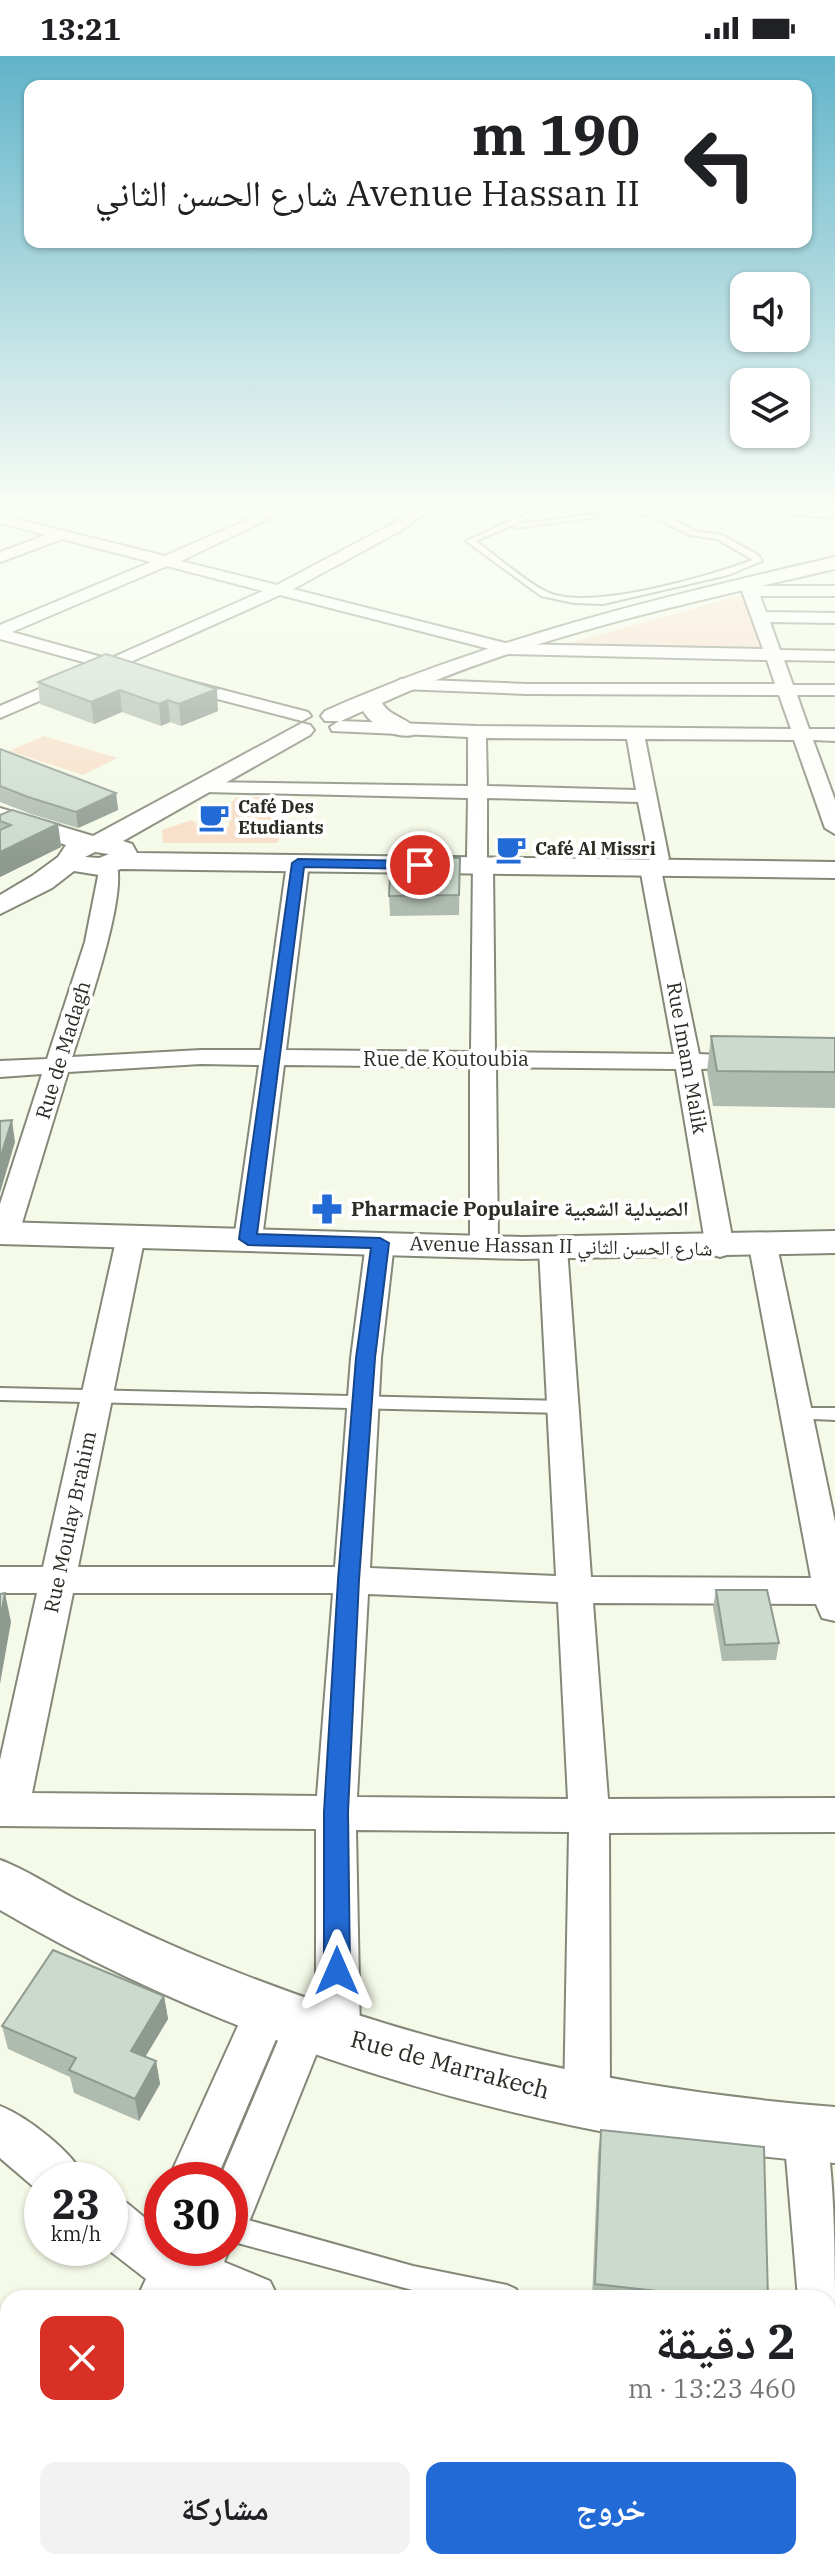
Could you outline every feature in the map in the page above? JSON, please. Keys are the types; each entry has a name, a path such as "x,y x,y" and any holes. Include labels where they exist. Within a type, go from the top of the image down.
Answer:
{"street":[{"path":"0,713 197,626"},
{"path":"421,626 509,649 835,656"},
{"path":"336,721 368,699 401,684 583,626"},
{"path":"762,626 801,734 829,797 835,828"},
{"path":"0,632 139,672"},
{"path":"168,680 302,723 336,721 405,730 477,732 835,735"},
{"path":"401,684 526,689 835,690"},
{"path":"368,699 378,716 405,730"},
{"path":"0,906 99,854 144,820 205,786 302,723"},
{"path":"477,732 484,1246"},
{"name":"Rue Imam Malik","path":"635,733 720,1248"},
{"path":"205,786 646,796"},
{"path":"0,816 99,854 298,863 480,861"},
{"path":"144,820 163,851"},
{"path":"99,854 163,851 655,863 835,861"},
{"name":"Rue de Madagh","path":"2,1233 96,942 108,882 99,854"},
{"path":"248,1239 298,863"},
{"path":"655,863 835,870"},
{"name":"Rue de Koutoubia","path":"0,1069 154,1057 776,1062"},
{"name":"Avenue Hassan II شارع الحسن الثاني","path":"2,1233 553,1248 720,1248 835,1242"},
{"name":"Rue Moulay Brahim","path":"4,1809 131,1236"},
{"path":"248,2165 304,2023 336,1812 362,1403 380,1243"},
{"path":"0,1580 349,1580 834,1597 763,1246"},
{"path":"553,1248 589,1816 587,2102"},
{"path":"4,1809 589,1816 835,1815"},
{"name":"Rue de Marrakech","path":"0,1883 52,1915 154,1966 304,2023 480,2076 587,2102 696,2120 821,2134"},
{"path":"205,2162 304,2023"},
{"path":"0,2128 41,2162"},
{"path":"821,2134 823,2290"},
{"path":"128,2235 172,2271 229,2290"}],"lane":[{"path":"0,1394 565,1407"},
{"path":"798,1414 835,1414"},
{"path":"248,2233 413,2279 467,2290"}],"shaded area":[{"path":"630,626 764,626 774,655 592,653 570,643"},
{"path":"44,736 117,758 83,775 9,751"},
{"path":"237,797 287,797 278,843 163,843 162,830 192,820 211,835 229,826 230,816 223,810"}],"building":[{"path":"106,654 217,689 179,704 168,700 159,704 120,690 91,702 38,682"},
{"path":"0,749 116,793 76,812 28,797 0,786"},
{"path":"12,810 58,824 0,852 0,830 11,825 0,821 0,815"},
{"path":"391,857 460,858 459,895 389,896"},
{"path":"711,1036 835,1038 835,1072 717,1071"},
{"path":"12,1120 0,1159 0,1121"},
{"path":"716,1590 767,1590 779,1643 725,1645"},
{"path":"5,1593 0,1620 0,1594"},
{"path":"53,1950 164,1996 131,2051 156,2061 135,2099 69,2070 76,2058 2,2026"},
{"path":"601,2130 764,2147 768,2290 648,2290 595,2284"}],"place":[{"name":"Café Des Etudiants","path":"214,817"},
{"name":"Café Al Missri","path":"511,849"},
{"name":"Pharmacie Populaire الصيدلية الشعبية","path":"327,1209"}],"route":[{"path":"337,1971 336,1812 349,1580 366,1358 380,1243 248,1239 298,863 420,865"}]}
